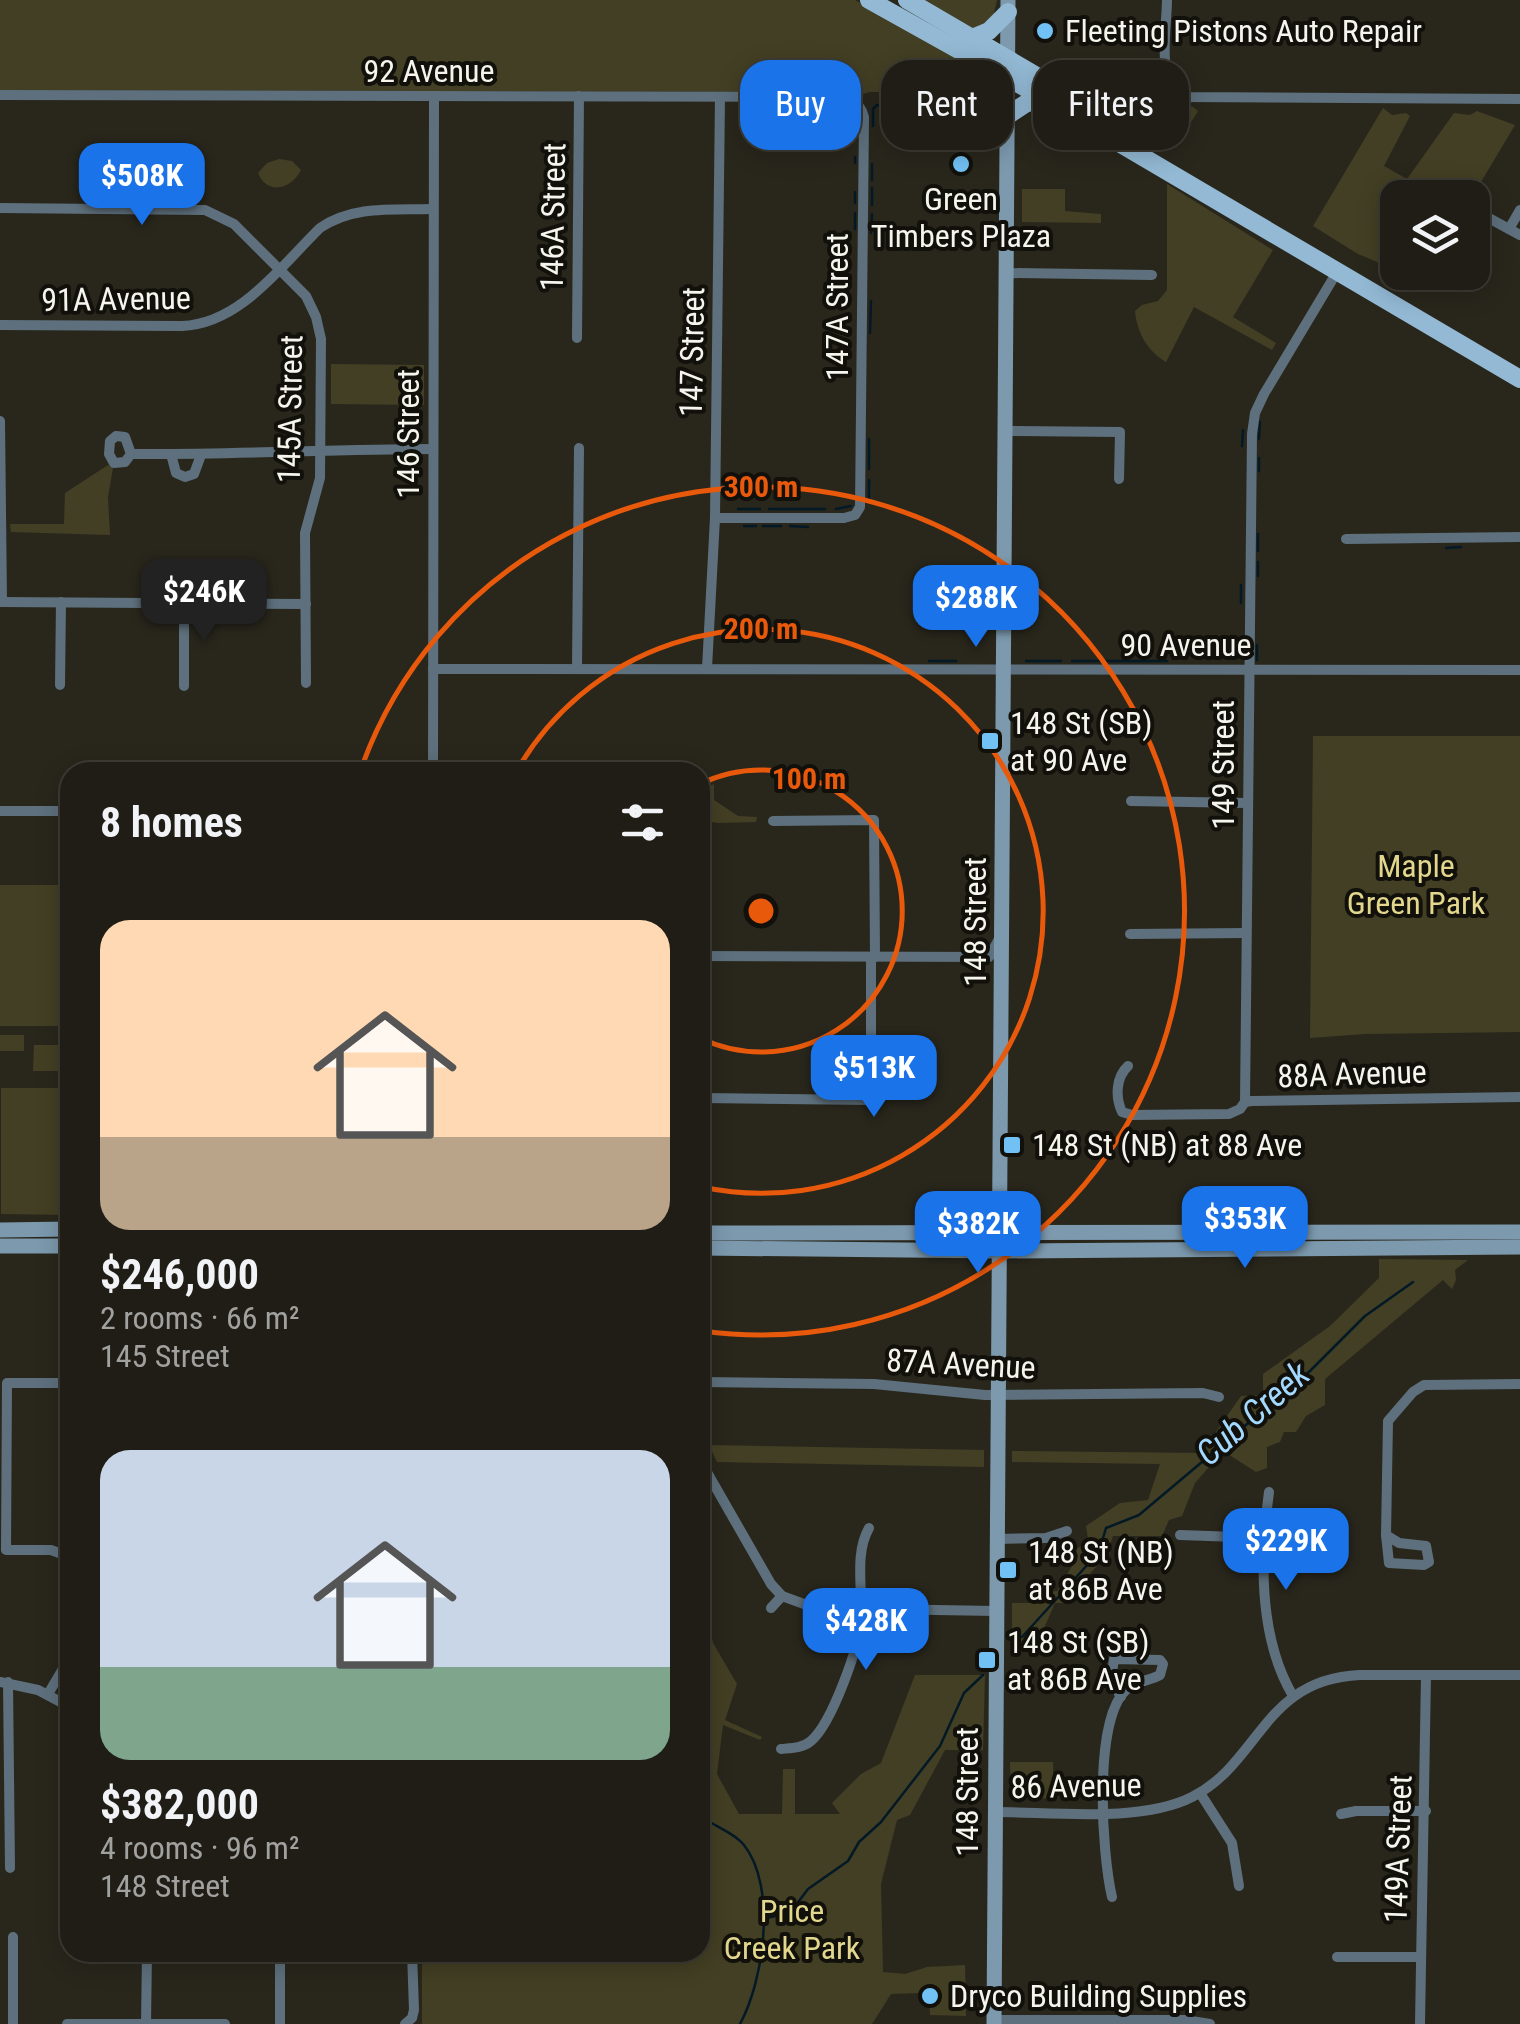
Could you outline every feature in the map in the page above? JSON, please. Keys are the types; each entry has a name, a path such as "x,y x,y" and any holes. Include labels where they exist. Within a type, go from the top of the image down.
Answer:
{"main road":[{"path":"869,0 991,60"},
{"path":"907,0 972,38 998,60"},
{"path":"972,38 989,31 1008,6"},
{"path":"1013,71 1100,113 1141,157"},
{"path":"1013,73 1033,90"},
{"path":"1129,150 1520,379"}],"street":[{"path":"1167,0 1167,76 1174,92 1197,98 1520,100"},
{"name":"148 Street","path":"1007,60 1008,6"},
{"name":"92 Avenue","path":"0,94 740,96"},
{"name":"146 Street","path":"433,762 434,96"},
{"name":"146A Street","path":"577,338 579,96"},
{"name":"147 Street","path":"707,668 715,518 720,96"},
{"name":"147A Street","path":"715,518 844,518 857,512 861,501 864,136 861,110"},
{"name":"148 Street","path":"994,2022 1007,150"},
{"name":"145A Street","path":"0,208 205,210 234,224 306,296 319,328 320,449 320,478 305,533 306,683"},
{"name":"91A Avenue","path":"0,325 202,324 230,313 320,228 342,215 433,209"},
{"path":"1490,219 1514,232 1520,210"},
{"name":"149 Street","path":"1245,1102 1254,419 1264,394 1337,272"},
{"path":"1007,273 1152,275"},
{"path":"0,421 1,602 306,604"},
{"path":"1007,431 1120,432 1119,480"},
{"path":"577,668 579,448"},
{"path":"131,454 432,450"},
{"path":"172,454 176,472 185,477 194,474 201,455"},
{"path":"1346,539 1520,537"},
{"path":"60,602 60,686"},
{"path":"184,603 184,686"},
{"name":"90 Avenue","path":"433,669 1520,670"},
{"path":"1130,801 1247,803"},
{"path":"0,811 60,811"},
{"path":"710,1098 871,1100 874,820 772,821"},
{"path":"710,956 990,957 1002,934"},
{"path":"1130,934 1246,934"},
{"name":"88A Avenue","path":"1128,1066 1120,1074 1118,1091 1120,1108 1128,1115 1229,1114 1245,1102 1520,1097"},
{"path":"0,1230 60,1229"},
{"path":"710,1248 1520,1232"},
{"path":"710,1233 1001,1243 1520,1247"},
{"path":"0,1246 60,1246"},
{"name":"87A Avenue","path":"710,1382 874,1384 998,1394 1203,1392 1219,1397"},
{"path":"60,1383 8,1384 6,1550 60,1553"},
{"path":"1386,1535 1399,1543 1426,1546 1429,1562 1389,1563 1386,1556 1386,1535 1386,1432 1391,1414 1424,1385 1520,1384"},
{"path":"710,1477 771,1584 782,1596 810,1608 996,1611"},
{"path":"1269,1492 1268,1633 1274,1658 1293,1696 1325,1681 1350,1675 1520,1675"},
{"path":"781,1749 806,1745 828,1716 860,1632 861,1548 869,1528"},
{"path":"996,1539 1046,1538 1067,1531"},
{"path":"1180,1536 1266,1538"},
{"path":"771,1608 782,1596"},
{"path":"1112,1896 1105,1866 1106,1730 1120,1697 1137,1683 1160,1675 1160,1660 1112,1661 1111,1679 1120,1697"},
{"path":"48,1694 60,1674"},
{"name":"149A Street","path":"1420,2024 1426,1675"},
{"path":"10,1868 4,1682 48,1694 60,1702"},
{"name":"86 Avenue","path":"994,1812 1159,1809 1200,1792 1224,1772 1266,1721 1293,1696"},
{"path":"1200,1792 1234,1847 1239,1886"},
{"path":"1341,1814 1426,1811"},
{"path":"13,1937 13,2024"},
{"path":"1337,1957 1420,1957"},
{"path":"146,1962 146,2024"},
{"path":"280,1962 280,2024"},
{"path":"408,2021 411,1962"},
{"path":"994,2022 1210,2024"},
{"path":"67,2024 226,2024"}],"green space":[{"path":"0,0 855,0 961,60 881,60 881,92 861,95 861,60 740,60 740,92 0,90"},
{"path":"922,0 997,0 992,22 973,30"},
{"path":"1189,107 1198,111 1189,125"},
{"path":"1383,108 1392,115 1410,116 1384,166 1407,179 1454,113 1470,115 1477,111 1515,125 1482,180 1380,180 1380,263 1313,226"},
{"path":"279,159 292,161 301,170 285,186 267,185 258,173 267,163"},
{"path":"1167,184 1273,250 1233,317 1276,343 1272,350 1194,307 1166,362 1144,340 1135,311 1158,301 1167,290"},
{"path":"1022,189 1065,189 1065,211 1101,214 1101,223 1022,222"},
{"path":"331,364 424,365 424,405 331,404"},
{"path":"108,465 113,468 108,497 110,535 11,532 10,524 64,524 65,493"},
{"name":"Maple Green Park","path":"1313,736 1520,736 1520,1032 1310,1038"},
{"path":"714,784 714,800 738,816 757,817 756,822 710,822 710,786"},
{"path":"0,885 60,885 60,1026 0,1026"},
{"path":"0,1035 24,1035 24,1051 0,1051"},
{"path":"34,1045 60,1045 60,1071 33,1071"},
{"path":"1,1088 60,1088 60,1215 1,1214"},
{"path":"1379,1259 1468,1260 1455,1270 1452,1289 1443,1280 1325,1379 1325,1405 1306,1416 1296,1432 1284,1432 1280,1442 1267,1447 1267,1468 1256,1472 1223,1451 1195,1483 1182,1516 1169,1520 1162,1536 1113,1536 1105,1558 1072,1592 1069,1603 1055,1603 1038,1642 1012,1649 1012,1603 1037,1603 1038,1592 1057,1591 1078,1556 1076,1550 1088,1539 1086,1526 1120,1503 1148,1500 1160,1464 1012,1462 1012,1451 1201,1453 1241,1396 1263,1395 1263,1374 1330,1326 1379,1278"},
{"path":"710,1445 984,1450 984,1467 717,1462"},
{"name":"Price Creek Park","path":"710,1630 713,1643 737,1684 725,1720 762,1737 760,1740 723,1725 717,1774 739,1814 782,1814 783,1769 795,1769 795,1814 840,1814 832,1803 861,1774 881,1763 915,1675 985,1675 983,1750 945,1750 910,1815 897,1820 881,1884 883,1972 905,1974 927,1967 965,1965 966,2016 930,2015 929,1996 920,1993 891,1994 872,2024 422,2024 422,1962 710,1962"},
{"path":"1010,1762 1053,1762 1054,1798 1011,1799"}],"waterway":[{"path":"873,126 873,109 881,105"},
{"path":"855,157 855,163"},
{"path":"872,164 872,180"},
{"path":"872,188 872,205"},
{"path":"855,192 855,203"},
{"path":"855,213 855,229"},
{"path":"871,233 872,214"},
{"path":"870,333 871,301"},
{"path":"1259,439 1260,422"},
{"path":"1242,446 1243,430"},
{"path":"869,439 869,469"},
{"path":"1259,458 1259,471"},
{"path":"869,480 869,500"},
{"path":"836,509 851,506"},
{"path":"738,509 760,509"},
{"path":"769,509 825,509"},
{"path":"744,526 756,526"},
{"path":"763,526 781,526"},
{"path":"790,526 808,527"},
{"path":"1258,534 1258,551"},
{"path":"1446,548 1461,547"},
{"path":"1258,562 1258,576"},
{"path":"1241,585 1241,603"},
{"path":"1257,645 1257,660"},
{"path":"929,661 956,661"},
{"path":"1026,661 1061,661"},
{"path":"1072,661 1167,661"},
{"name":"Cub Creek","path":"1022,1637 1099,1552 1106,1528 1139,1515 1310,1371 1365,1316 1413,1282"},
{"name":"Cub Creek","path":"762,1919 790,1913 808,1889 848,1861 859,1842 881,1822 940,1746 964,1693 983,1675"},
{"path":"710,1822 744,1845 761,1884 761,1959 740,2024"}],"place":[{"name":"Fleeting Pistons Auto Repair","path":"1045,31"},
{"name":"Green Timbers Plaza","path":"961,164"},
{"name":"148 St (SB) at 90 Ave","path":"990,741"},
{"name":"148 St (NB) at 88 Ave","path":"1012,1145"},
{"name":"148 St (NB) at 86B Ave","path":"1008,1570"},
{"name":"148 St (SB) at 86B Ave","path":"987,1660"},
{"name":"Dryco Building Supplies","path":"930,1996"}]}
